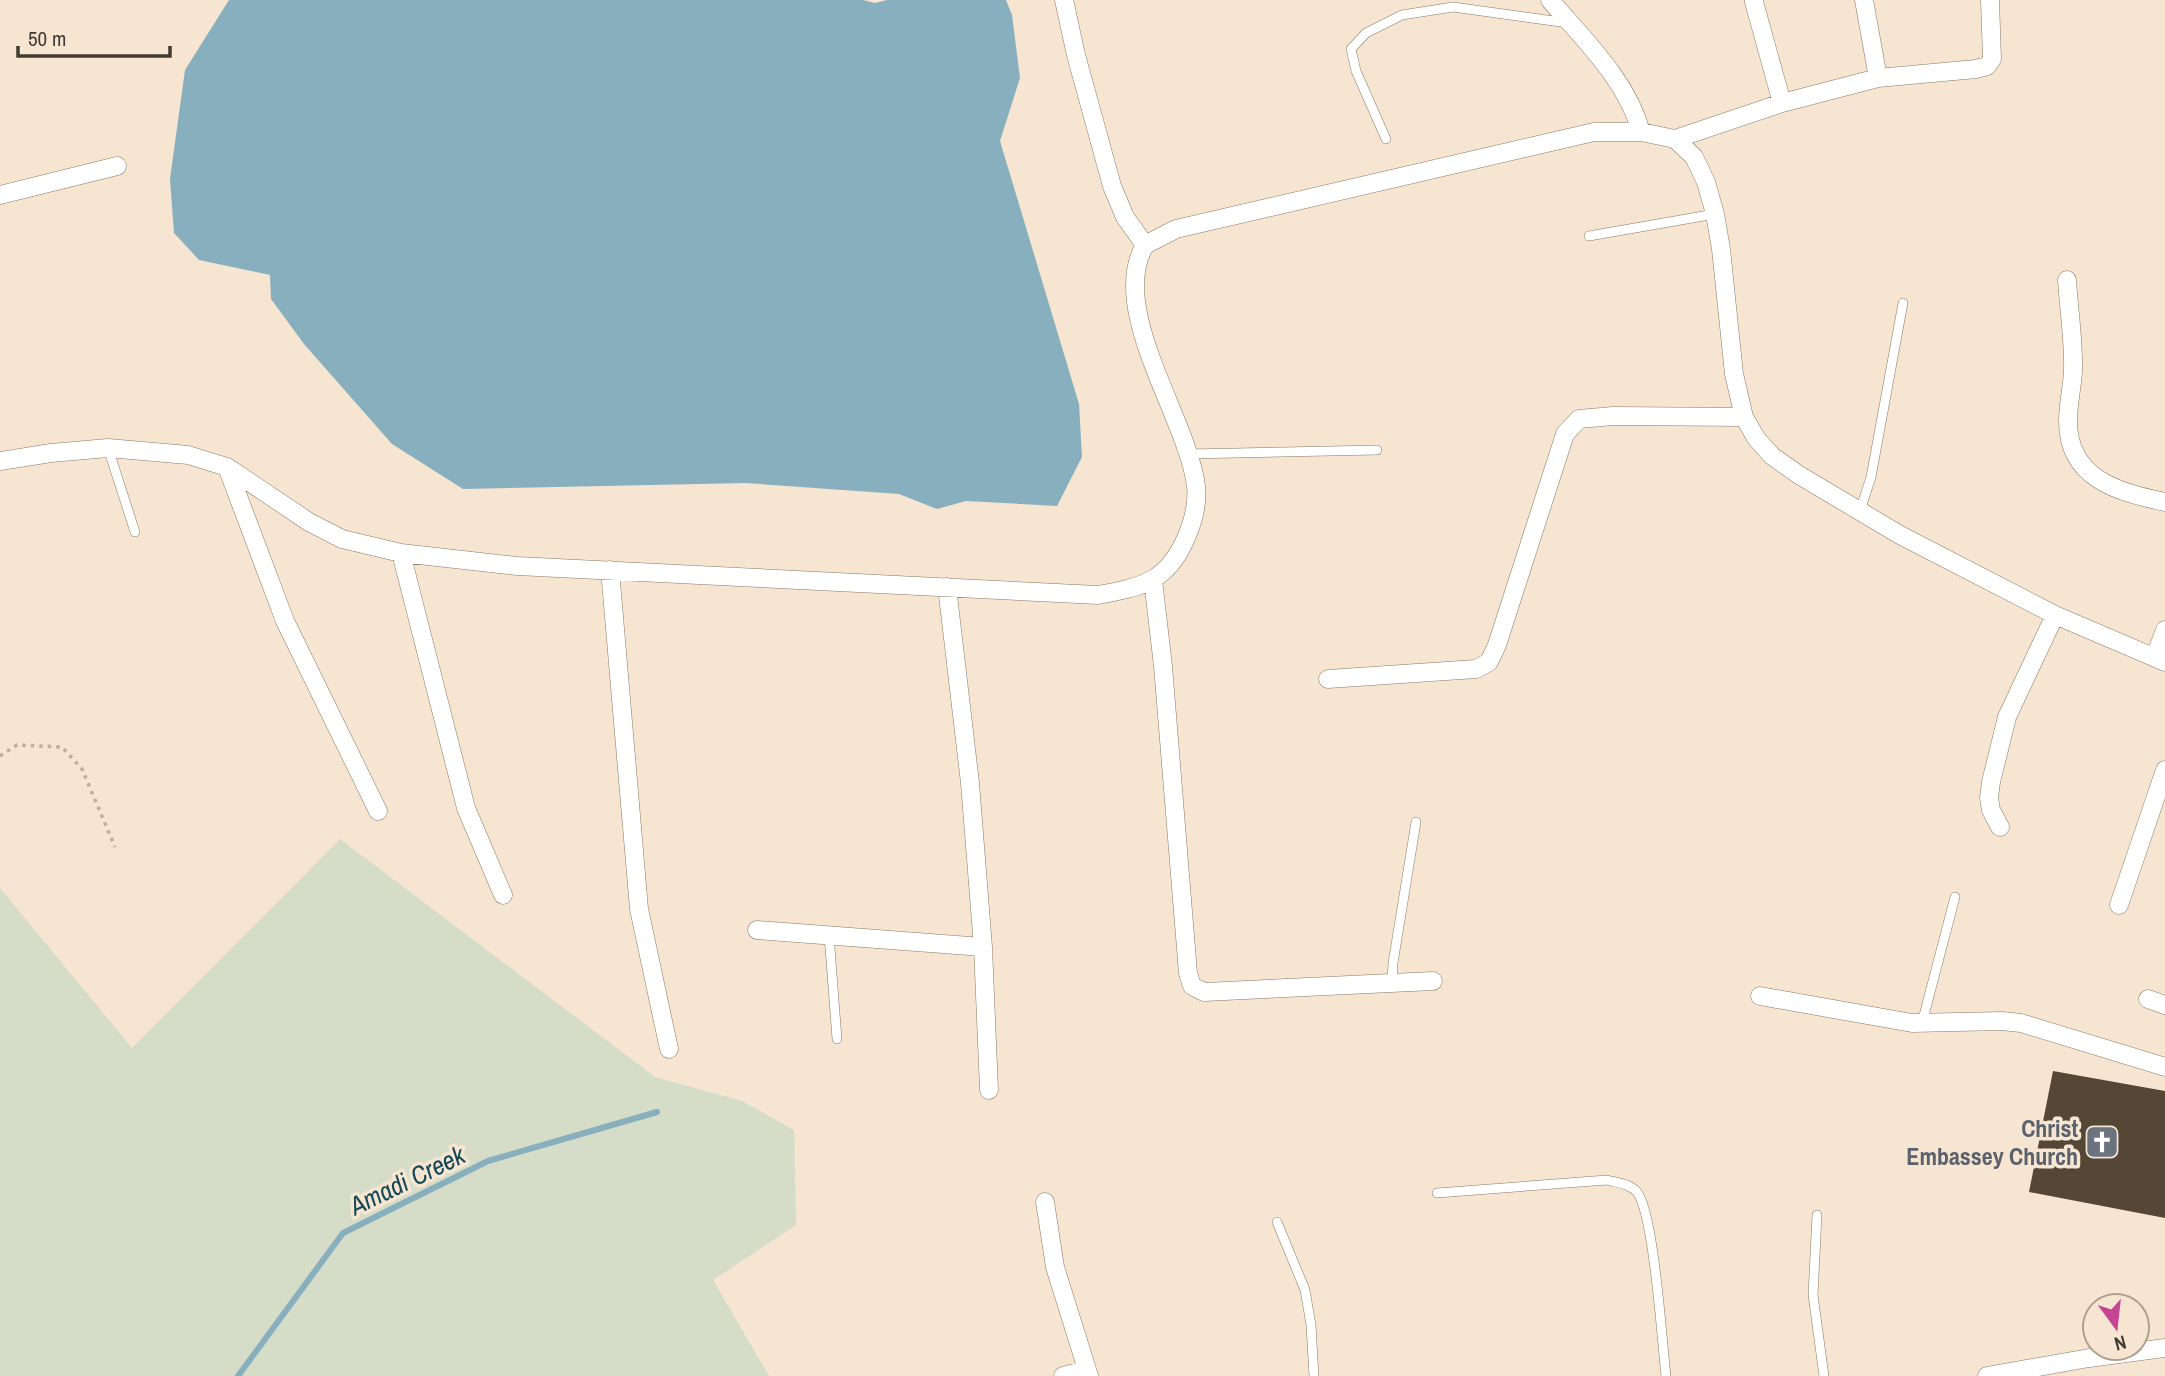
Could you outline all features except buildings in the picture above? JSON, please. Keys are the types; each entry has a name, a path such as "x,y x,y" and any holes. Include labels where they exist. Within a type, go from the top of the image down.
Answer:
{"street":[{"path":"1064,0 1076,55 1112,186 1125,217 1144,245"},
{"path":"1550,0 1624,90 1635,109 1642,132"},
{"path":"1864,0 1878,78"},
{"path":"0,461 108,448 188,455 227,467 309,522 342,539 401,553 517,566 1097,595 1133,589 1153,580 1170,567 1181,550 1194,520 1196,486 1139,318 1136,268 1144,245 1188,226 1594,131 1642,132 1675,139 1782,103 1878,78 1987,66 1992,59 1990,0"},
{"path":"1754,2 1782,103"},
{"path":"1675,139 1694,157 1706,182 1715,214 1734,374 1744,417 1756,438 1772,456 1798,475 1900,535 2055,615 2160,660 2165,630"},
{"path":"0,195 117,166"},
{"path":"2067,280 2073,371 2068,422 2071,448 2080,465 2104,482 2125,493 2165,502"},
{"path":"1328,679 1476,669 1489,662 1503,627 1565,435 1579,419 1613,416 1744,417"},
{"path":"227,467 285,621 379,811"},
{"path":"401,553 466,808 503,895"},
{"path":"610,570 639,909 669,1049"},
{"path":"1153,580 1164,666 1188,973 1192,986 1203,992 1433,981"},
{"path":"947,587 970,783 989,1090"},
{"path":"2000,827 1991,810 1989,798 2007,717 2055,615"},
{"path":"2119,905 2165,769"},
{"path":"757,930 982,947"},
{"path":"1760,996 1922,1023 2021,1023 2165,1067"},
{"path":"1045,1202 1055,1267 1088,1373 1063,1376"},
{"path":"1987,1376 2165,1348"}],"lane":[{"path":"1386,139 1356,71 1351,49 1366,33 1402,15 1453,7 1569,23"},
{"path":"1589,236 1715,214"},
{"path":"1860,511 1871,477 1903,303"},
{"path":"108,448 135,532"},
{"path":"1187,454 1377,450"},
{"path":"1392,983 1416,822"},
{"path":"1922,1023 1955,897"},
{"path":"828,935 837,1039"},
{"path":"1437,1193 1607,1180 1636,1191 1647,1218 1666,1376"},
{"path":"1817,1215 1814,1312 1824,1376"},
{"path":"1277,1222 1305,1290 1311,1325 1314,1376"}],"path":[{"path":"0,756 16,745 62,747 82,769 115,847"}],"green space":[{"path":"340,839 655,1077 742,1101 794,1130 796,1225 713,1280 769,1376 0,1376 0,888 132,1048"}],"water":[{"path":"229,0 863,0 875,3 887,0 1006,0 1012,15 1020,78 1000,141 1079,404 1082,457 1057,506 966,501 937,509 899,494 746,483 463,489 392,444 304,344 271,299 270,275 199,260 174,233 170,179 185,70"}],"waterway":[{"name":"Amadi Creek","path":"238,1376 343,1233 488,1161 657,1112"}],"place":[{"name":"Christ Embassey Church","path":"2102,1142"}]}
